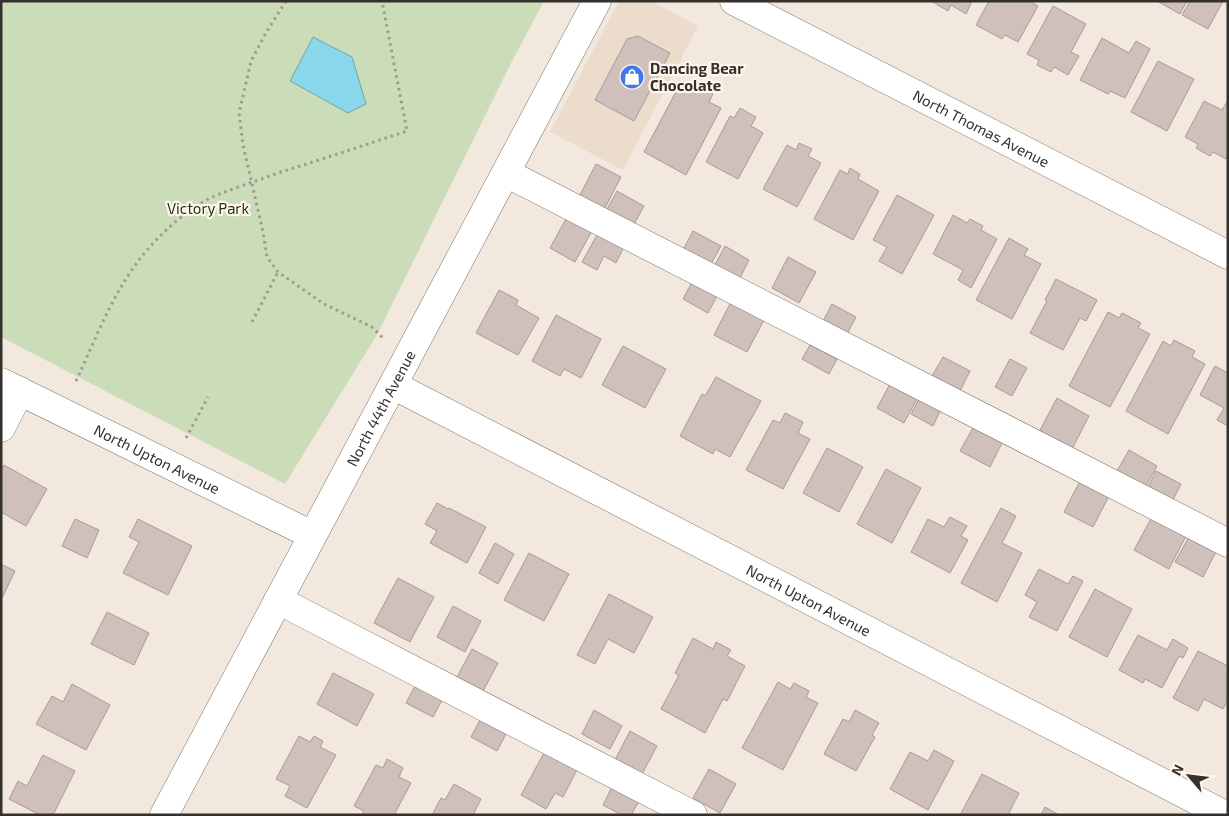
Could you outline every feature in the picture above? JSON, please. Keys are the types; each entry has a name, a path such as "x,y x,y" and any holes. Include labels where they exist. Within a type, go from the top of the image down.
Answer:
{"street":[{"name":"North 44th Avenue","path":"168,814 312,535 597,1"},
{"name":"North Thomas Avenue","path":"734,1 1228,255"},
{"path":"506,173 1228,543"},
{"name":"North Upton Avenue","path":"393,385 1225,815"},
{"path":"1,428 10,386"},
{"name":"North Upton Avenue","path":"10,386 312,535"},
{"path":"278,600 694,815"}],"path":[{"path":"286,1 251,61 239,114 267,257 278,272 324,304 372,327 386,340"},
{"path":"76,381 106,316 127,277 148,250 193,208 205,200 251,182 407,131 382,1"},
{"path":"252,322 278,272"},
{"path":"186,438 208,397"}],"shaded area":[{"path":"619,1 651,1 698,26 623,170 550,132"}],"green space":[{"name":"Victory Park","path":"1,1 544,1 509,67 378,333 285,484 1,337"}],"water":[{"path":"313,37 352,57 366,104 348,113 290,81"}],"building":[{"path":"931,1 972,1 966,14 951,5 948,11"},
{"path":"989,1 1029,1 1038,6 1018,42 1005,35 1002,39 976,25"},
{"path":"1157,1 1187,1 1180,14"},
{"path":"1190,1 1223,1 1208,29 1182,15"},
{"path":"1053,6 1086,24 1071,52 1079,56 1068,75 1054,67 1051,72 1037,65 1039,60 1027,54"},
{"name":"Dancing Bear Chocolate","path":"638,36 670,53 634,121 595,100 627,39"},
{"path":"1102,38 1129,53 1136,41 1150,49 1125,98 1110,91 1108,94 1080,80"},
{"path":"1158,61 1194,79 1167,131 1131,112"},
{"path":"693,83 713,94 709,102 721,108 686,175 644,152 679,86 688,91"},
{"path":"1204,101 1222,110 1228,102 1228,154 1226,159 1213,152 1210,156 1196,148 1198,144 1185,137"},
{"path":"740,108 756,117 751,126 763,133 738,179 706,162 730,116 734,118"},
{"path":"799,143 812,149 808,156 821,163 797,207 763,189 787,145 796,150"},
{"path":"596,164 621,177 604,210 579,197"},
{"path":"850,168 860,174 858,179 879,191 853,240 814,219 840,170 848,174"},
{"path":"617,191 644,206 633,226 606,211"},
{"path":"897,195 934,215 902,274 879,261 887,247 873,240"},
{"path":"953,215 967,223 970,219 983,226 981,230 997,239 971,288 958,280 963,270 933,254"},
{"path":"567,217 592,231 575,262 550,248"},
{"path":"693,231 721,246 711,264 683,250"},
{"path":"598,233 624,247 616,263 604,256 597,270 582,262"},
{"path":"1009,238 1028,249 1024,255 1041,264 1012,319 976,300"},
{"path":"725,246 749,260 740,278 715,265"},
{"path":"788,257 816,272 799,303 772,288"},
{"path":"1056,279 1097,300 1086,321 1080,318 1063,350 1030,333"},
{"path":"692,282 717,296 708,313 683,299"},
{"path":"499,290 518,300 516,305 539,318 518,355 476,333"},
{"path":"731,302 764,320 747,352 714,335"},
{"path":"832,304 856,317 847,334 823,321"},
{"path":"1108,312 1119,318 1122,313 1141,323 1138,328 1150,334 1110,407 1069,386"},
{"path":"556,315 601,339 581,378 564,369 560,376 532,361"},
{"path":"1174,340 1195,351 1192,357 1205,364 1168,434 1126,411 1163,341 1171,346"},
{"path":"810,345 837,359 829,374 802,359"},
{"path":"623,346 666,369 645,408 602,385"},
{"path":"943,357 970,371 960,391 932,376"},
{"path":"1010,359 1027,368 1012,396 995,387"},
{"path":"1215,366 1228,373 1228,426 1217,420 1224,408 1200,395"},
{"path":"716,377 761,401 730,457 715,449 713,454 680,436 702,394 705,396"},
{"path":"891,382 918,397 904,423 877,408"},
{"path":"920,397 941,409 933,426 911,414"},
{"path":"1057,398 1089,416 1072,449 1039,432"},
{"path":"785,413 803,422 798,433 810,439 783,489 746,470 773,420 780,423"},
{"path":"975,424 1004,439 990,467 960,451"},
{"path":"827,448 863,467 839,512 803,493"},
{"path":"1129,450 1157,466 1145,488 1116,473"},
{"path":"4,465 47,489 26,526 1,512 1,470"},
{"path":"886,469 921,488 892,543 857,524"},
{"path":"1156,471 1181,484 1172,502 1147,489"},
{"path":"1081,479 1110,494 1093,527 1064,512"},
{"path":"437,503 486,527 467,563 430,543 437,531 425,524"},
{"path":"1001,508 1016,516 1002,543 1022,553 997,602 961,583"},
{"path":"1153,515 1187,534 1169,569 1134,550"},
{"path":"950,517 967,526 961,536 968,540 950,573 911,552 928,519 944,527"},
{"path":"75,519 99,530 87,558 62,546"},
{"path":"138,519 192,546 168,595 123,573 139,542 129,537"},
{"path":"1190,535 1217,550 1203,577 1175,562"},
{"path":"495,543 514,554 498,584 479,573"},
{"path":"529,553 569,574 544,621 504,600"},
{"path":"1,564 15,571 2,598 1,598"},
{"path":"1039,569 1068,584 1073,576 1083,581 1057,631 1029,617 1037,602 1025,595"},
{"path":"398,578 434,597 410,642 374,623"},
{"path":"1095,589 1132,609 1107,657 1069,637"},
{"path":"609,594 653,617 634,653 608,639 595,664 577,655"},
{"path":"453,606 481,621 465,652 437,637"},
{"path":"107,612 149,633 134,665 91,644"},
{"path":"1138,635 1167,650 1173,639 1188,648 1183,658 1179,656 1162,688 1145,679 1143,683 1119,670"},
{"path":"693,638 713,649 716,642 731,650 727,656 745,666 727,701 723,699 705,733 661,709 679,675 675,673"},
{"path":"472,649 498,663 483,691 457,677"},
{"path":"1198,651 1228,666 1228,700 1223,709 1204,699 1198,711 1173,698"},
{"path":"333,673 374,694 357,726 317,704"},
{"path":"778,682 790,689 794,683 809,691 806,697 818,703 783,770 742,748"},
{"path":"72,684 110,705 86,750 36,724 52,696 63,702"},
{"path":"415,686 442,700 433,717 406,703"},
{"path":"594,710 622,726 610,749 582,734"},
{"path":"855,710 879,723 872,735 875,737 856,771 824,754 843,719 849,722"},
{"path":"480,720 506,734 497,751 471,737"},
{"path":"630,731 657,746 642,774 615,760"},
{"path":"299,736 310,742 314,736 323,741 320,747 336,755 307,808 285,796 290,786 276,779"},
{"path":"934,750 954,761 928,810 890,789 910,752 928,761"},
{"path":"545,751 578,768 563,797 555,793 546,809 521,795"},
{"path":"43,755 75,771 53,815 40,815 9,799 18,781 27,786"},
{"path":"387,759 403,768 399,777 411,783 394,815 362,815 364,811 354,806 376,765 383,768"},
{"path":"709,769 736,784 720,813 693,798"},
{"path":"982,774 1019,793 1008,815 960,815"},
{"path":"454,784 481,799 473,815 432,815 441,798 445,800"},
{"path":"612,787 639,801 631,815 622,815 603,805"},
{"path":"1045,807 1059,815 1041,815"}],"place":[{"name":"Dancing Bear Chocolate","path":"632,77"}]}
